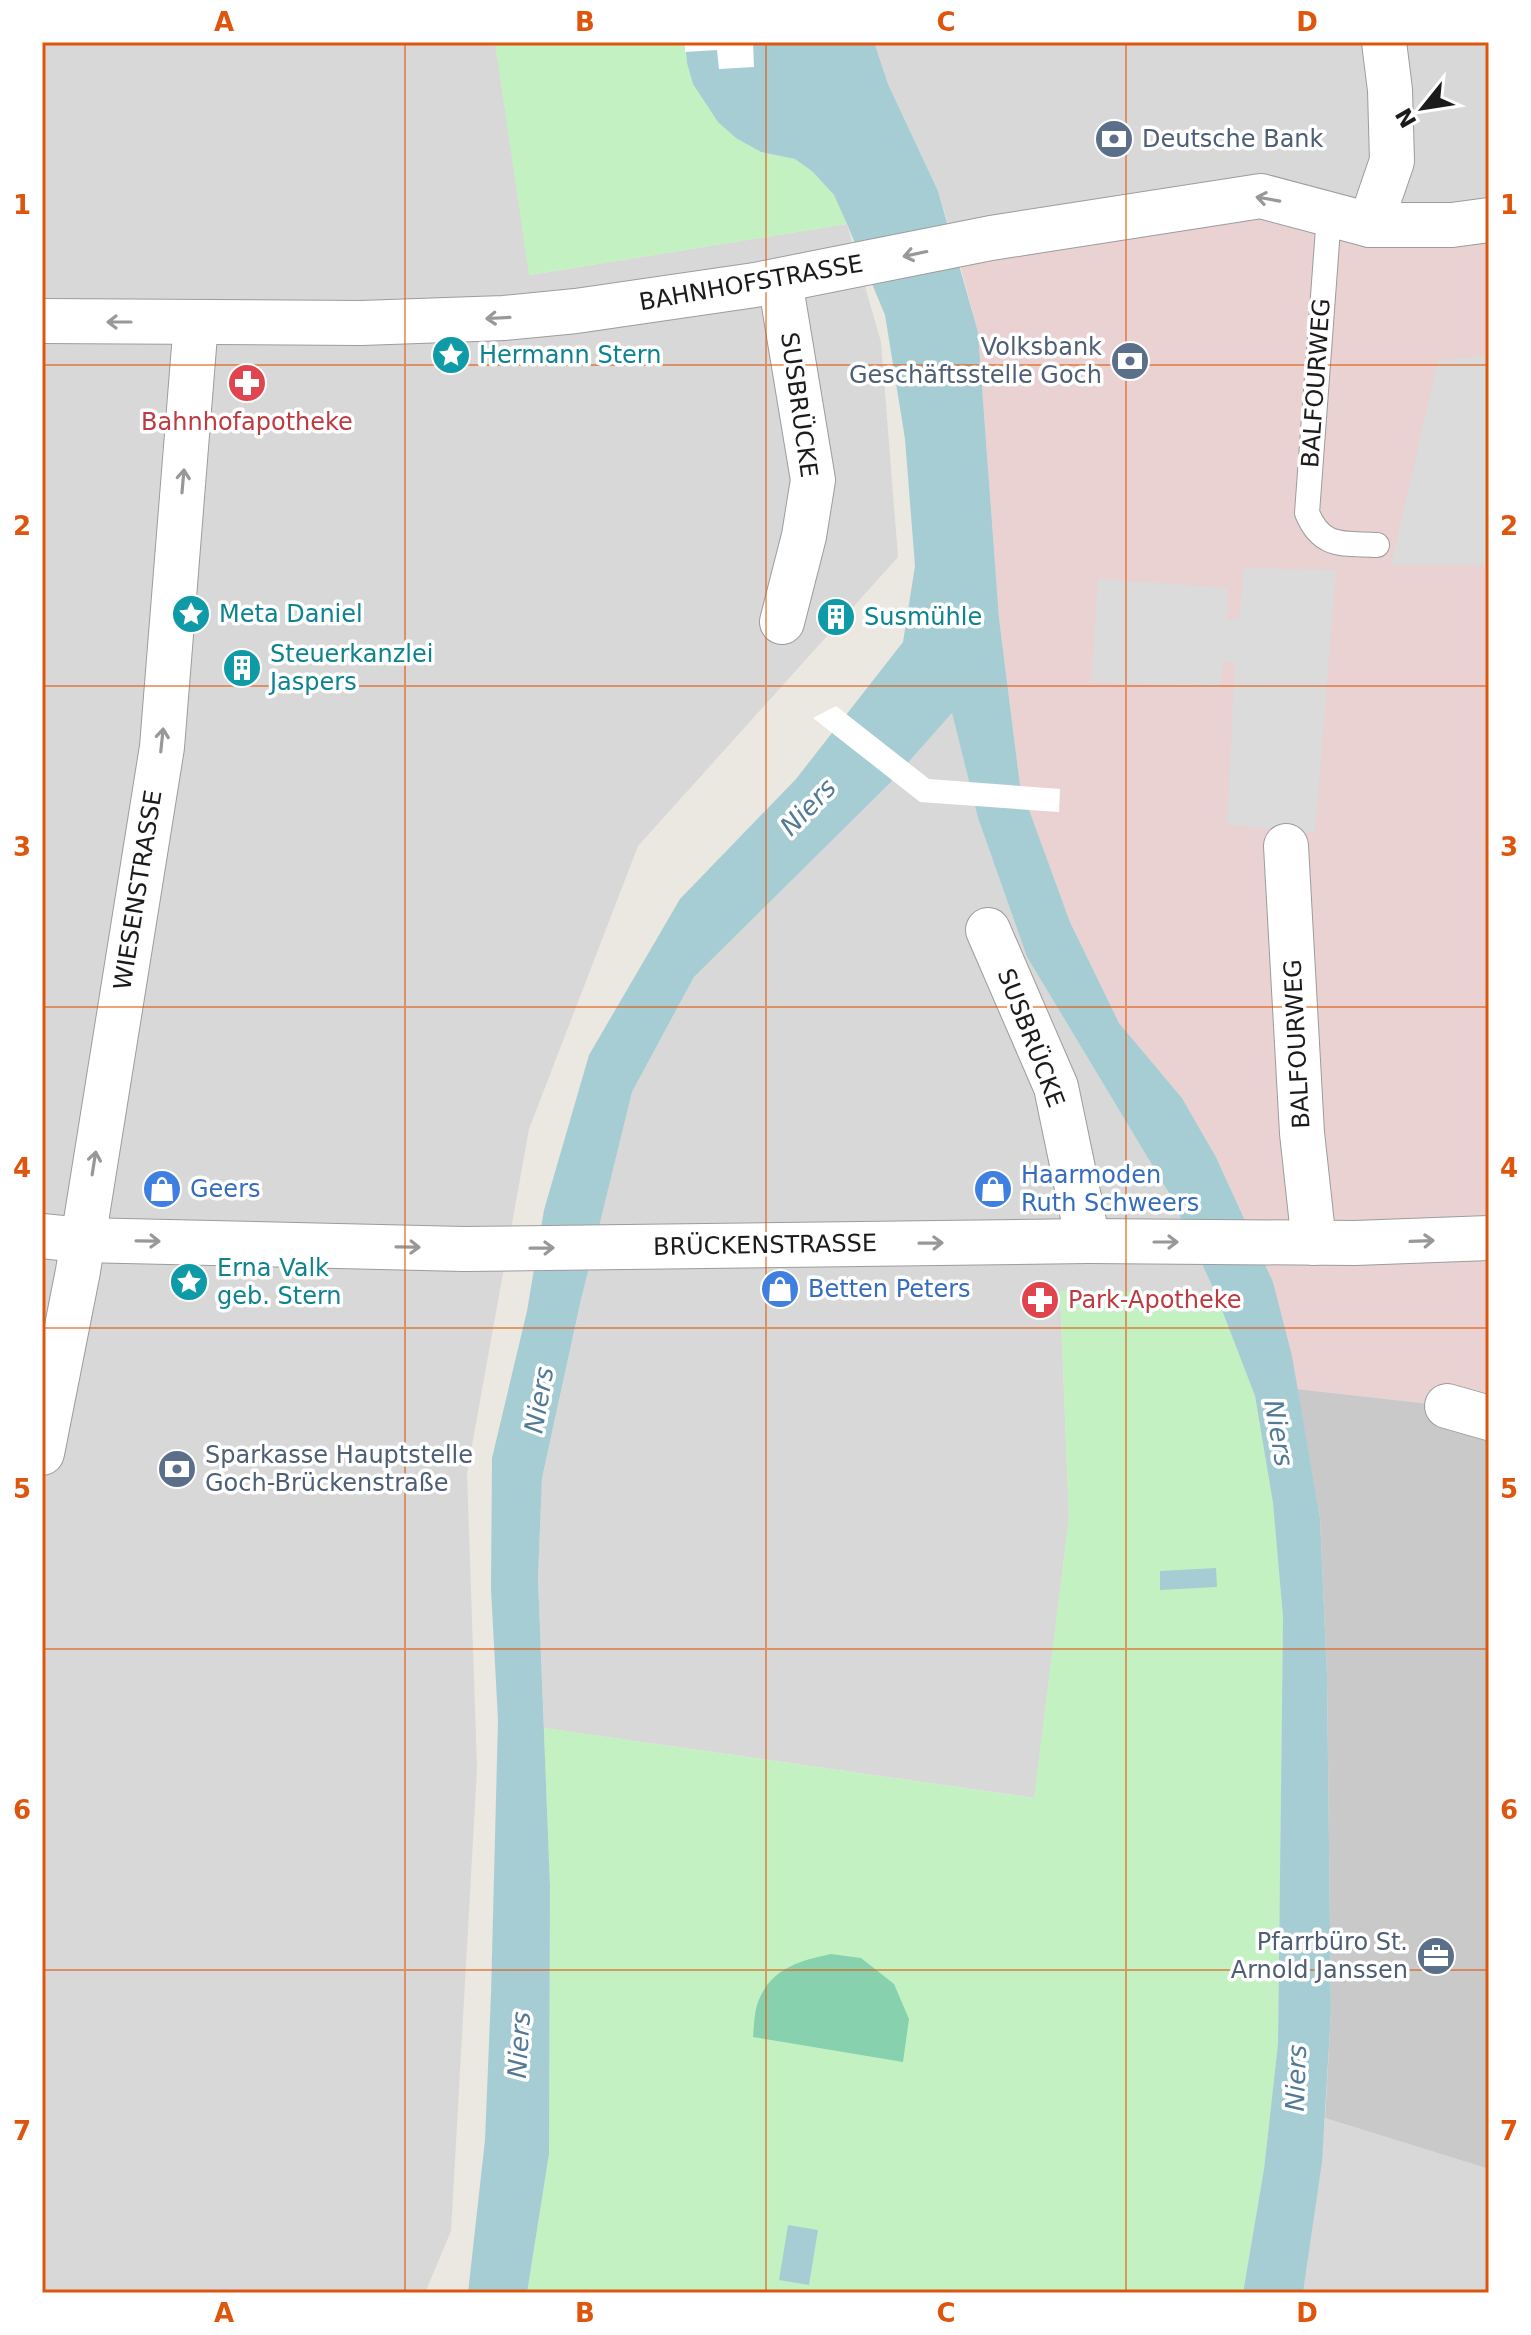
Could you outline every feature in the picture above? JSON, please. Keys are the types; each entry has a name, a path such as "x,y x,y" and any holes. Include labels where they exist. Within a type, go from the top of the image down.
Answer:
{"street":[{"path":"1370,225 1392,161 1390,90 1384,42"},
{"name":"BAHNHOFSTRASSE","path":"42,321 361,323 504,318 576,311 780,281 991,238 1261,196 1370,225 1470,223"},
{"name":"SUSBRÜCKE","path":"780,281 813,480 804,536 782,622"},
{"name":"WIESENSTRASSE","path":"42,1453 78,1271 62,1238 162,747 196,322"},
{"name":"BALFOURWEG","path":"1286,846 1302,1133 1314,1243"},
{"name":"SUSBRÜCKE","path":"988,930 1056,1087 1088,1241"},
{"name":"BRÜCKENSTRASSE","path":"62,1238 464,1249 1088,1241 1314,1243 1489,1238"},
{"path":"1447,1406 1489,1418"}],"lane":[{"name":"BALFOURWEG","path":"1329,215 1307,513 1313,529 1329,542 1377,545"}],"shaded area":[{"path":"42,42 495,42 530,275 847,224 881,342 898,557 638,846 529,1129 467,1473 477,1768 451,2231 425,2293 42,2293"},
{"path":"874,42 1489,42 1489,220 955,246 938,191 888,84"},
{"path":"1261,196 1489,219 1489,1418 1447,1406 1297,1389 1273,1282 1216,1157 1182,1098 1119,1023 1070,922 1020,785 999,618 978,332 955,246"},
{"path":"1489,355 1489,565 1391,565 1438,361"},
{"path":"1244,568 1336,570 1315,833 1227,825 1235,662 1223,661 1220,688 1091,682 1098,579 1228,588 1227,619 1239,619"},
{"path":"952,713 978,818 1027,957 1169,1193 1215,1292 1060,1292 1069,1517 1035,1798 544,1728 538,1578 542,1478 588,1270 632,1092 694,977 890,783"},
{"path":"1297,1389 1447,1406 1489,1418 1489,2169 1325,2118 1331,2012 1327,1676 1320,1518"},
{"path":"1325,2118 1489,2169 1489,2293 1303,2293"}],"green space":[{"path":"495,42 685,42 693,84 760,152 795,159 813,172 834,195 847,224 529,275"},
{"path":"1060,1291 1215,1292 1255,1396 1273,1503 1283,1617 1278,2044 1264,2169 1243,2293 527,2293 549,2154 550,1887 544,1728 1034,1798 1069,1517"},
{"path":"831,1954 861,1958 894,1984 909,2019 903,2062 753,2037 757,2005 769,1983 796,1964"}],"water":[{"name":"Niers","path":"685,42 874,42 888,84 938,191 978,332 999,618 1020,785 1070,922 1119,1023 1182,1098 1216,1157 1273,1282 1292,1356 1320,1518 1327,1676 1331,2012 1322,2162 1303,2293 1243,2293 1264,2169 1278,2044 1283,1617 1273,1503 1255,1396 1215,1292 1169,1193 1027,957 978,818 952,713 890,783 694,977 632,1092 581,1300 542,1478 538,1578 550,1887 549,2154 527,2293 468,2293 485,2140 491,1994 498,1720 491,1589 492,1458 527,1311 544,1210 589,1055 680,899 796,779 903,642 915,566 905,439 885,315 847,224 834,195 813,172 795,159 761,152 736,138 718,122 693,84"},
{"path":"1216,1568 1217,1587 1160,1590 1160,1571"},
{"path":"788,2225 818,2230 809,2285 779,2280"}],"pier":[{"path":"685,42 753,42 754,67 719,69 717,50 685,52"},
{"path":"836,706 929,779 1060,789 1059,812 920,802 813,718"}],"place":[{"name":"Deutsche Bank","path":"1114,139"},
{"name":"Hermann Stern","path":"451,355"},
{"name":"Volksbank Geschäftsstelle Goch","path":"1130,361"},
{"name":"Bahnhofapotheke","path":"247,383"},
{"name":"Meta Daniel","path":"191,614"},
{"name":"Susmühle","path":"836,617"},
{"name":"Steuerkanzlei Jaspers","path":"242,668"},
{"name":"Geers","path":"162,1189"},
{"name":"Haarmoden Ruth Schweers","path":"993,1189"},
{"name":"Erna Valk geb. Stern","path":"189,1282"},
{"name":"Betten Peters","path":"780,1289"},
{"name":"Park-Apotheke","path":"1040,1300"},
{"name":"Sparkasse Hauptstelle Goch-Brückenstraße","path":"177,1469"},
{"name":"Pfarrbüro St. Arnold Janssen","path":"1436,1956"}]}
